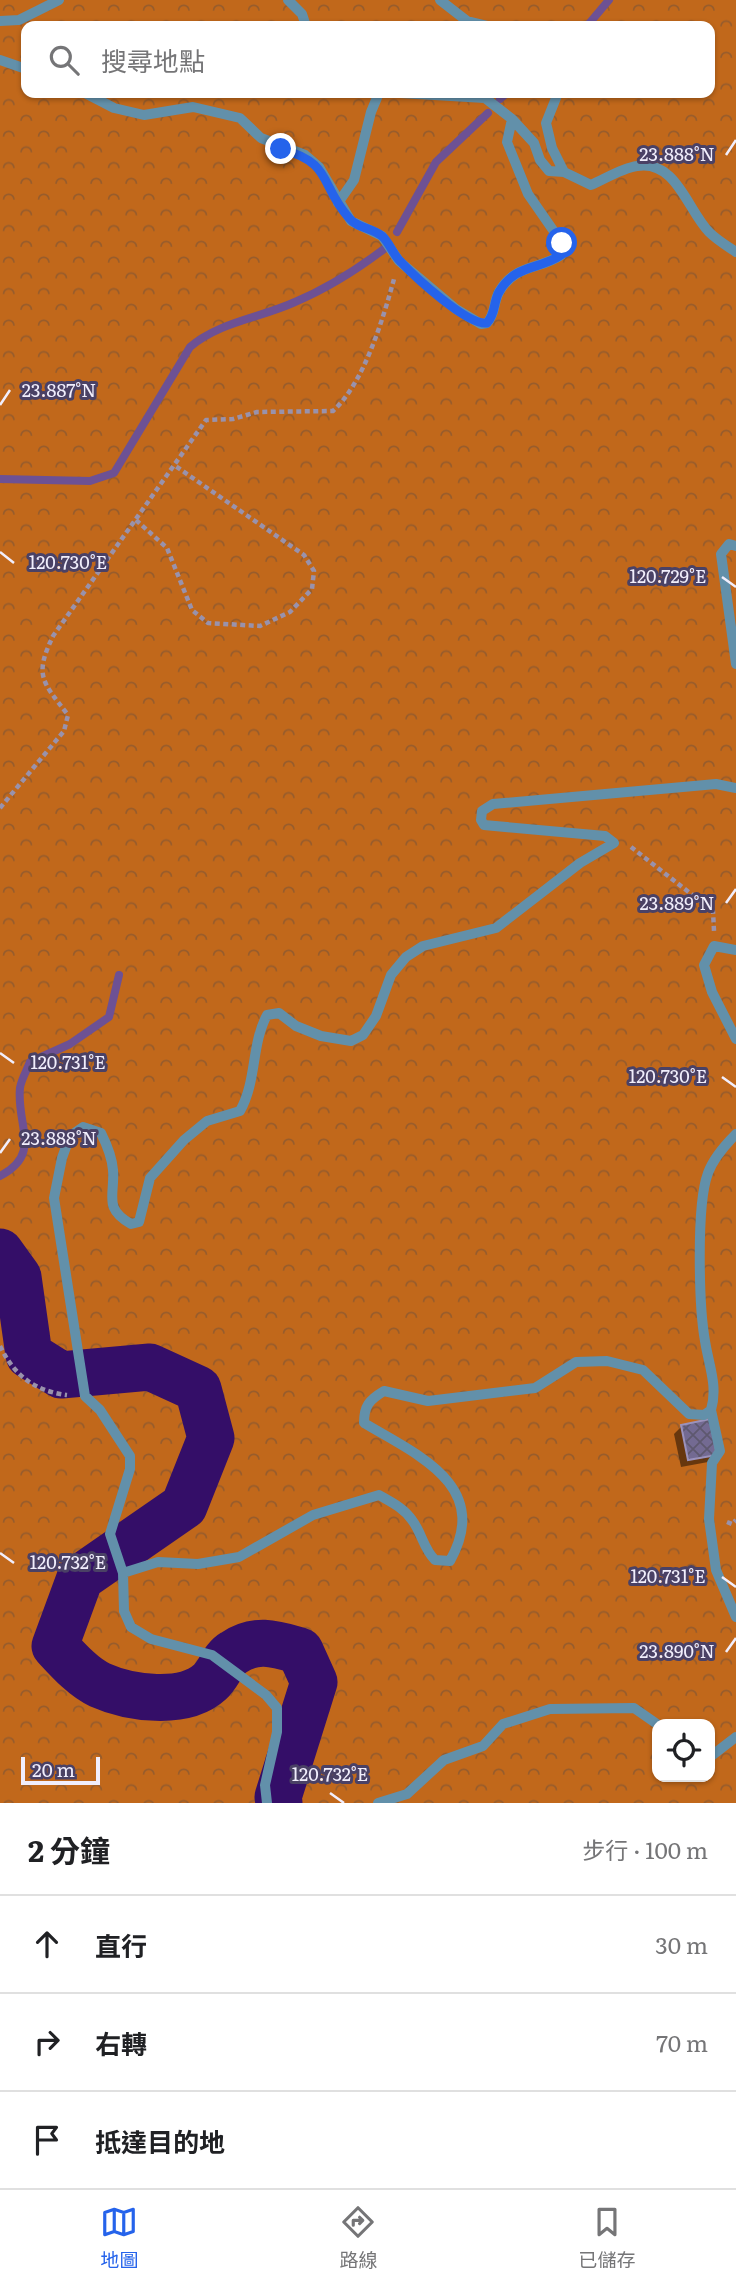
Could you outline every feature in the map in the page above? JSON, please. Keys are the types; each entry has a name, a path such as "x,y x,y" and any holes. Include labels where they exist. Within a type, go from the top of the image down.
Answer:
{"lane":[{"path":"0,21 19,20 59,0"},
{"path":"288,0 302,14 304,21"},
{"path":"440,0 467,21"},
{"path":"0,60 21,67"},
{"path":"95,98 114,108 144,116 193,107 240,118 261,138 304,155 319,167 351,221 382,236 399,261 456,309 481,324 487,323 495,314 498,294 515,274 561,255 562,243 528,194 507,142 513,119"},
{"path":"338,203 354,180 377,98"},
{"path":"485,98 513,119 534,143 540,160 549,172 565,172 592,185 637,166 651,167 673,178 694,214 710,233 736,252"},
{"path":"556,98 546,123 552,148 565,172"},
{"path":"736,546 729,544 721,554 736,664"},
{"path":"267,1803 265,1785 277,1732 277,1708 244,1676 212,1655 151,1639 131,1627 124,1611 123,1573 110,1534 130,1469 130,1456 100,1410 85,1396 54,1198 62,1158 70,1136 83,1127 101,1133 110,1151 113,1171 110,1198 118,1216 131,1224 139,1222 150,1178 167,1159 207,1121 240,1111 250,1094 260,1028 267,1015 279,1013 296,1026 321,1036 351,1041 362,1035 376,1016 391,975 406,957 423,946 496,928 531,904 580,863 614,843 605,836 484,825 481,820 482,811 493,804 716,784 736,788"},
{"path":"736,950 715,946 704,965 712,992 736,1039"},
{"path":"736,1134 724,1145 708,1173 700,1217 704,1339 716,1393 711,1410 720,1451 712,1463 709,1519 716,1570 736,1617"},
{"path":"123,1573 158,1562 198,1564 239,1557 313,1515 379,1495 399,1506 414,1521 425,1549 435,1560 450,1561 459,1544 463,1519 452,1481 428,1460 365,1423 364,1410 371,1399 384,1391 428,1401 536,1388 576,1362 607,1361 643,1370 689,1413 704,1415 711,1410"},
{"path":"378,1803 407,1794 444,1760 483,1746 503,1724 550,1709 634,1708 652,1721"},
{"path":"715,1753 736,1737"}],"path":[{"path":"0,808 64,731 68,715 41,681 42,660 53,636 206,420 233,419 257,412 333,411 348,397 384,317 399,261"},
{"path":"136,520 167,548 192,610 208,623 260,626 290,612 312,589 314,571 304,555 174,465"},
{"path":"614,843 630,846 713,911 715,946"},
{"path":"0,1346 11,1368 28,1383 53,1393 85,1396"}],"green space":[{"path":"0,0 736,0 736,1803 0,1803"}],"building":[{"path":"710,1419 717,1455 688,1460 681,1425"}],"waterway":[{"path":"591,21 609,0"},
{"path":"397,232 436,162 488,113"},
{"path":"0,479 90,481 114,473 190,347 227,326 282,308 319,291 384,249"},
{"path":"0,1176 21,1158 24,1148 20,1088 30,1062 70,1044 109,1017 119,975"},
{"path":"0,1252 18,1277 29,1355 61,1375 150,1367 198,1389 211,1438 184,1506 80,1578 55,1646 94,1682 112,1690 156,1697 171,1697 199,1690 213,1679 230,1656 250,1645 266,1643 300,1651 314,1682 278,1797 279,1803"}],"route":[{"path":"281,149 304,155 319,167 351,221 382,236 399,261 456,309 481,324 487,323 495,314 498,294 515,274 535,264 552,261 561,255 562,243"}]}
